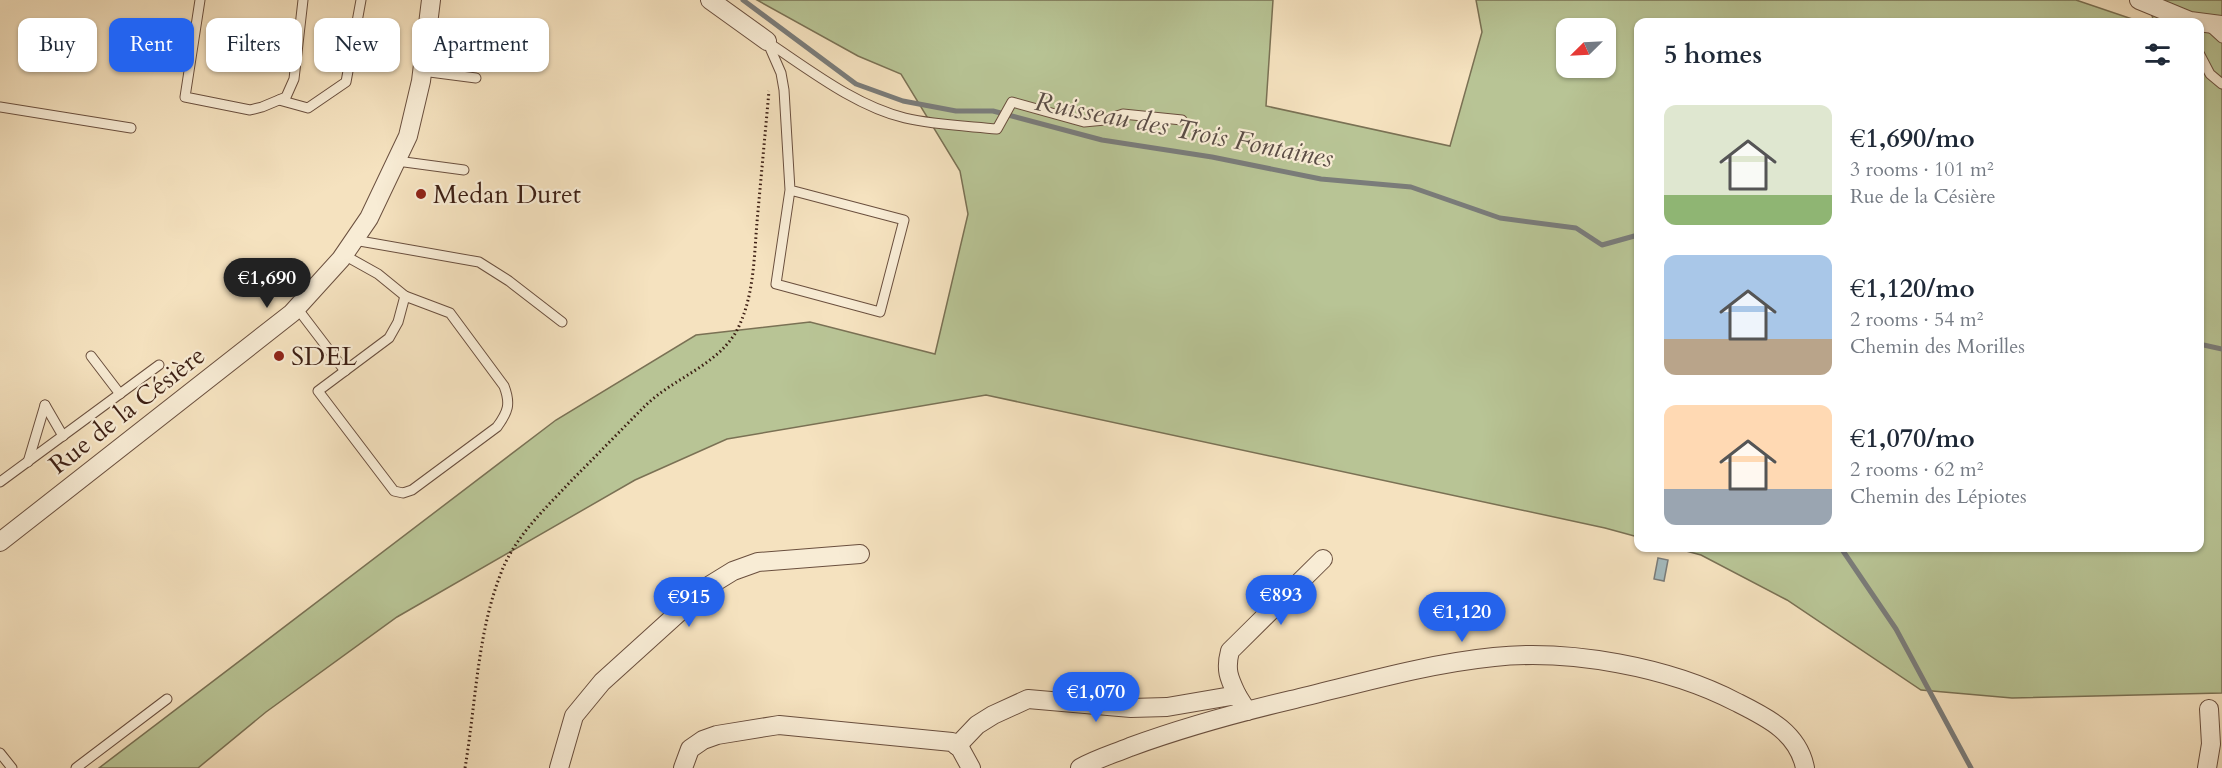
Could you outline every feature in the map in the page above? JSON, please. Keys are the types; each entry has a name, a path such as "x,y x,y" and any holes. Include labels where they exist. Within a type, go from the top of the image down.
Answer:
{"street":[{"name":"Rue de la Césière","path":"428,18 430,0"},
{"path":"710,0 767,41"},
{"path":"2139,0 2178,18"},
{"name":"Rue de la Césière","path":"0,541 297,308 349,248 369,218 408,136 422,72"},
{"path":"559,768 573,716 602,682 707,587 733,572 758,562 860,554"},
{"path":"1247,711 1230,681 1226,665 1230,651 1323,559"},
{"path":"1080,768 1156,738 1247,711 1439,665 1496,656 1559,656 1640,667 1713,689 1754,711 1788,734 1798,749 1805,768"},
{"path":"957,746 977,725 993,714 1028,699 1131,708 1167,707 1237,695"},
{"path":"2207,768 2211,744 2209,709"},
{"path":"683,768 690,749 703,740 717,735 778,725 952,742 960,748 971,768"}],"lane":[{"path":"200,0 185,97 250,110 286,97 294,79 303,0"},
{"path":"279,100 308,108 346,82 361,0"},
{"path":"2214,24 2222,38"},
{"path":"767,41 820,77 882,111 906,118 997,129 1012,102 1084,122 1105,120 1123,114 1182,120"},
{"path":"767,41 778,65 784,90 790,190 776,285 880,312 904,220 790,190"},
{"path":"2204,63 2210,74 2222,84"},
{"path":"430,72 476,78"},
{"path":"0,107 132,128"},
{"path":"397,161 464,170"},
{"path":"349,248 405,296 450,313 504,386 509,400 507,413 497,427 412,490 403,493 394,491 318,391 389,338 398,322 405,296"},
{"path":"349,248 478,262 509,281 562,322"},
{"path":"297,308 345,370"},
{"path":"91,356 120,394"},
{"path":"0,482 159,365"},
{"path":"28,462 45,405 63,436"},
{"path":"76,768 167,699"},
{"path":"0,753 12,768"}],"path":[{"path":"465,768 489,612 501,572 510,554 530,524 622,428 663,390 727,345 741,320 747,306 752,274 769,87"}],"green space":[{"path":"757,0 1273,0 1266,106 1450,146 1482,32 1476,0 2076,0 2129,18 1634,18 1634,536 986,395 727,439 635,480 397,617 266,712 198,768 99,768 556,420 696,335 810,322 935,354 968,214 960,171 901,74 858,56"},
{"path":"2147,0 2222,0 2222,693 2012,698 1921,690 1787,600 1701,555 1690,552 2204,552 2204,18 2153,18"}],"water":[{"path":"1658,558 1668,560 1664,581 1654,579"}],"waterway":[{"name":"Ruisseau des Trois Fontaines","path":"743,0 856,84 903,101 956,111 993,111 1102,140 1212,157 1321,179 1411,187 1500,218 1576,228 1602,245 1634,236"},
{"name":"Ruisseau des Trois Fontaines","path":"2204,345 2222,349"},
{"path":"1844,552 1896,629 1971,768"}],"place":[{"name":"Medan Duret","path":"421,194"},
{"name":"SDEL","path":"279,356"}]}
